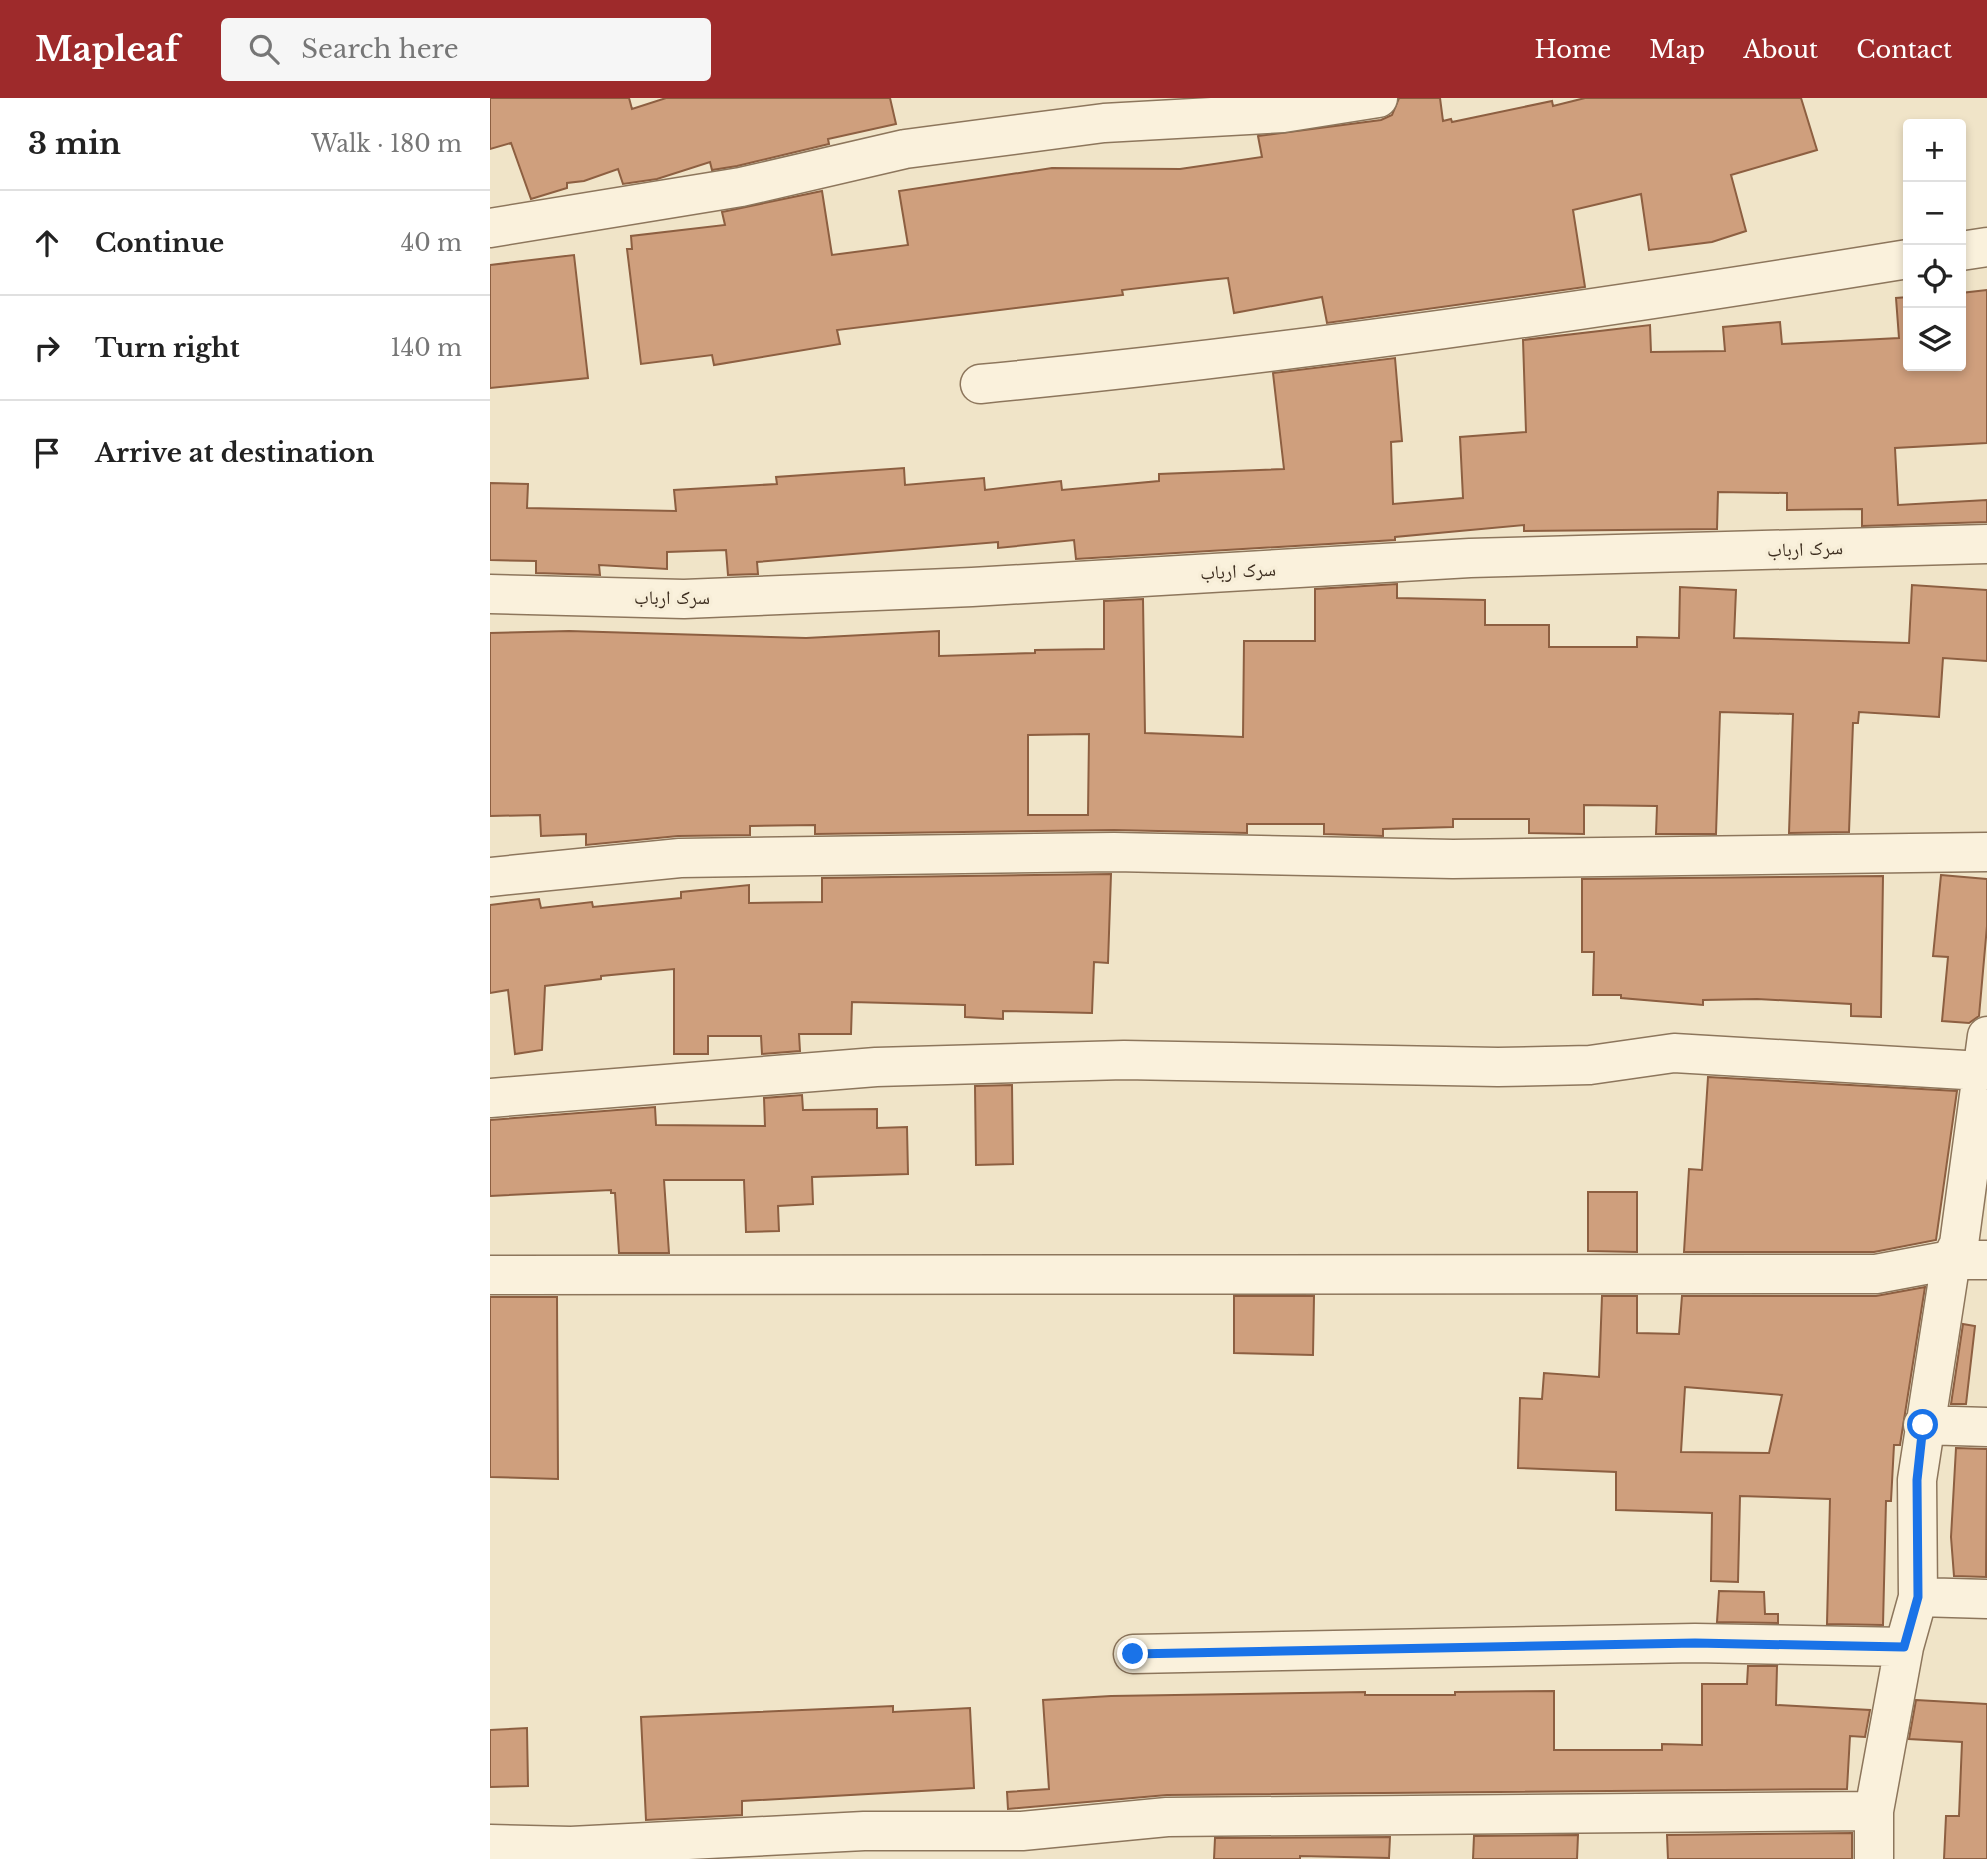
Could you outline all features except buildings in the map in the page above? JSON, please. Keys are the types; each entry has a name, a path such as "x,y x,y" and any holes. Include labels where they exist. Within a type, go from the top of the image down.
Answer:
{"street":[{"path":"490,228 741,187 905,149 1104,123 1152,110 1283,113 1378,98"},
{"path":"1966,250 1987,247"},
{"path":"980,384 1166,366 1625,305 1903,261"},
{"name":"سرک ارباب","path":"490,594 684,599 972,587 1470,558 1987,544"},
{"path":"490,877 680,858 1114,852 1453,859 1987,852"},
{"path":"490,1098 876,1067 1124,1060 1498,1067 1590,1065 1674,1052 1984,1053 1959,1244 1969,1260 1923,1425 1917,1480 1918,1597 1904,1647 1874,1811 1874,1859"},
{"path":"490,1275 1876,1274 1969,1260"},
{"path":"1923,1425 1987,1427"},
{"path":"1918,1597 1987,1599"},
{"path":"1133,1654 1695,1643 1904,1647"},
{"path":"490,1844 570,1846 864,1830 1022,1831 1167,1817 1874,1811"}],"route":[{"path":"1133,1654 1695,1643 1904,1647 1918,1597 1917,1480 1923,1425"}]}
